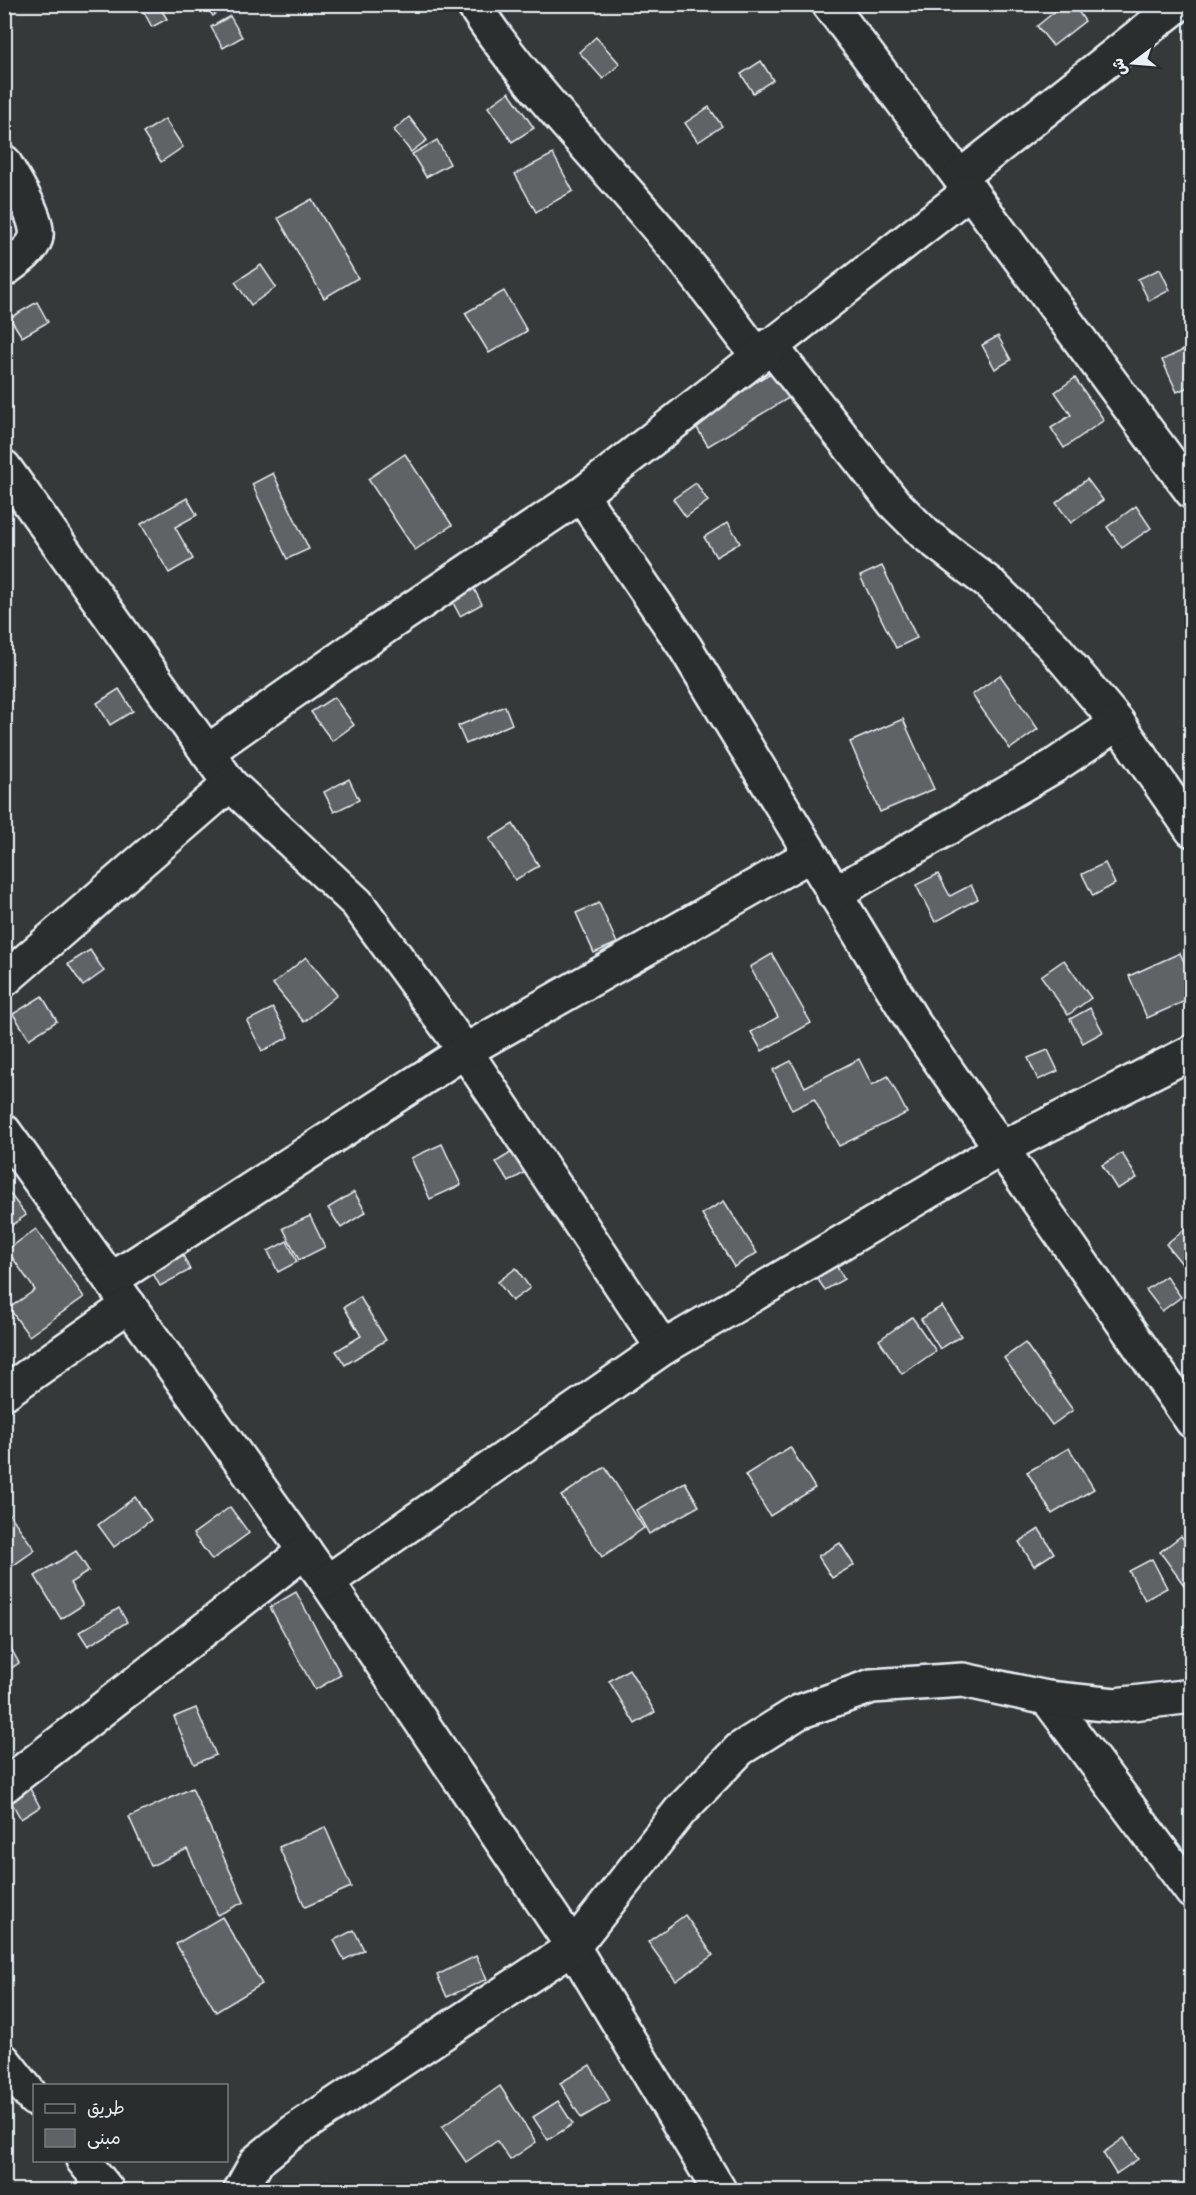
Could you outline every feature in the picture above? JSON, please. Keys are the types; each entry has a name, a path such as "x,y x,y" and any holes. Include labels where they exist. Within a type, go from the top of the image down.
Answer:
{"street":[{"path":"473,4 489,29 580,140 894,503 925,534 990,584 1054,647 1118,723 1191,830"},
{"path":"829,4 965,184 1191,492"},
{"path":"207,752 581,495 763,350 1179,4"},
{"path":"4,162 38,226 36,240 28,250 4,270"},
{"path":"4,467 230,784 357,903 465,1051 663,1348"},
{"path":"581,495 685,648 915,1025 1191,1421"},
{"path":"834,894 1054,766 1118,723"},
{"path":"4,980 230,784"},
{"path":"4,1393 120,1293 465,1051 810,855"},
{"path":"327,1582 663,1348 1000,1149 1191,1052"},
{"path":"4,1131 327,1582 573,1947 719,2190"},
{"path":"4,1786 305,1551"},
{"path":"241,2190 257,2161 293,2132 573,1947 680,1811 740,1749 799,1712 872,1686 963,1680 1047,1698 1115,1706 1191,1696"},
{"path":"1047,1698 1191,1892"},
{"path":"4,2061 33,2098"},
{"path":"85,2162 107,2190"}],"building":[{"path":"158,4 167,19 152,27 140,5"},
{"path":"204,4 228,4 213,16"},
{"path":"1064,4 1073,4 1085,21 1053,46 1037,26"},
{"path":"230,16 242,37 223,48 211,27"},
{"path":"596,37 620,64 603,79 579,52"},
{"path":"761,61 773,80 753,93 741,74"},
{"path":"509,92 534,128 512,142 488,107"},
{"path":"709,107 722,126 698,142 685,123"},
{"path":"409,117 427,140 411,152 394,130"},
{"path":"165,119 183,147 161,162 143,133"},
{"path":"437,140 450,164 426,177 412,154"},
{"path":"553,154 573,191 536,212 515,174"},
{"path":"312,199 358,278 324,298 278,218"},
{"path":"261,265 276,287 251,305 235,282"},
{"path":"1160,269 1170,290 1149,301 1138,279"},
{"path":"504,291 527,331 489,353 465,313"},
{"path":"37,302 48,322 22,337 10,318"},
{"path":"998,336 1011,360 995,369 982,345"},
{"path":"1192,346 1192,385 1177,392 1162,360"},
{"path":"786,364 802,390 708,446 692,420"},
{"path":"1075,378 1104,420 1064,448 1051,428 1071,415 1055,392"},
{"path":"405,454 452,525 415,550 368,479"},
{"path":"273,473 309,549 287,559 252,484"},
{"path":"1087,479 1103,500 1071,523 1056,503"},
{"path":"696,483 708,501 686,517 673,499"},
{"path":"187,498 197,515 175,527 193,559 169,573 141,524"},
{"path":"1136,506 1151,528 1122,548 1107,527"},
{"path":"728,522 740,543 716,557 704,537"},
{"path":"882,566 917,638 896,648 860,576"},
{"path":"471,583 482,604 460,616 449,595"},
{"path":"1000,675 1038,729 1010,749 972,695"},
{"path":"119,689 133,711 110,725 97,703"},
{"path":"334,697 354,725 332,741 311,712"},
{"path":"505,706 512,724 466,744 458,726"},
{"path":"903,719 934,789 880,812 850,742"},
{"path":"349,779 359,800 334,812 324,792"},
{"path":"513,824 539,866 515,880 489,839"},
{"path":"1105,863 1115,884 1093,896 1082,874"},
{"path":"938,874 950,896 971,885 978,899 935,922 916,885"},
{"path":"599,903 617,943 594,953 576,913"},
{"path":"90,950 104,971 83,986 68,964"},
{"path":"1180,953 1192,979 1192,998 1147,1018 1129,976"},
{"path":"772,954 811,1023 762,1051 751,1032 778,1017 750,967"},
{"path":"306,957 337,995 304,1022 273,984"},
{"path":"1064,960 1091,998 1068,1015 1041,976"},
{"path":"42,996 57,1021 29,1039 13,1014"},
{"path":"4,1006 13,1032 4,1035"},
{"path":"273,1008 289,1037 262,1051 247,1021"},
{"path":"1090,1008 1103,1032 1083,1043 1070,1019"},
{"path":"1048,1050 1058,1071 1038,1080 1028,1058"},
{"path":"859,1059 872,1085 888,1076 907,1113 839,1146 814,1099 792,1110 773,1070 791,1061 805,1087"},
{"path":"442,1144 461,1185 430,1199 411,1158"},
{"path":"517,1149 530,1169 509,1182 496,1162"},
{"path":"1122,1153 1137,1178 1117,1189 1102,1165"},
{"path":"4,1186 26,1215 5,1230 4,1230"},
{"path":"354,1192 366,1212 341,1228 328,1208"},
{"path":"724,1201 757,1253 734,1267 702,1214"},
{"path":"310,1216 325,1247 299,1260 283,1228"},
{"path":"1192,1223 1192,1275 1191,1275 1166,1244"},
{"path":"36,1229 84,1297 29,1336 9,1308 35,1290 7,1250"},
{"path":"287,1241 297,1262 278,1272 268,1251"},
{"path":"180,1249 190,1270 160,1286 149,1266"},
{"path":"833,1260 844,1279 825,1290 813,1272"},
{"path":"516,1268 530,1288 512,1301 498,1282"},
{"path":"1166,1276 1181,1297 1162,1311 1146,1290"},
{"path":"360,1297 386,1340 345,1365 336,1351 361,1336 344,1307"},
{"path":"942,1306 961,1336 940,1349 921,1319"},
{"path":"912,1317 936,1351 902,1374 879,1340"},
{"path":"1025,1343 1073,1410 1052,1425 1004,1358"},
{"path":"790,1447 815,1488 770,1516 745,1475"},
{"path":"1069,1448 1094,1489 1052,1514 1027,1472"},
{"path":"605,1467 644,1528 602,1557 561,1496"},
{"path":"685,1482 699,1506 649,1534 636,1510"},
{"path":"135,1497 151,1520 114,1547 98,1525"},
{"path":"230,1507 249,1533 212,1560 193,1534"},
{"path":"6,1509 35,1550 4,1572 4,1510"},
{"path":"1039,1529 1054,1553 1034,1566 1019,1542"},
{"path":"1181,1536 1192,1550 1192,1589 1189,1592 1160,1552"},
{"path":"840,1543 854,1565 832,1578 818,1556"},
{"path":"76,1551 89,1571 70,1583 83,1605 61,1619 35,1576"},
{"path":"1152,1559 1167,1588 1145,1600 1129,1571"},
{"path":"296,1592 341,1675 315,1690 270,1607"},
{"path":"119,1608 127,1622 88,1646 79,1632"},
{"path":"8,1643 19,1663 4,1673 4,1645"},
{"path":"629,1669 655,1712 635,1724 609,1681"},
{"path":"196,1708 216,1755 194,1764 174,1717"},
{"path":"28,1785 40,1807 21,1819 8,1796"},
{"path":"192,1788 244,1902 218,1915 187,1849 151,1866 129,1817"},
{"path":"325,1827 351,1887 305,1907 279,1847"},
{"path":"685,1915 713,1955 676,1981 648,1942"},
{"path":"222,1917 262,1984 216,2012 176,1944"},
{"path":"354,1930 364,1950 344,1960 334,1940"},
{"path":"476,1956 487,1979 447,1997 437,1975"},
{"path":"590,2065 610,2101 581,2118 560,2083"},
{"path":"500,2086 536,2142 510,2160 497,2141 466,2162 442,2127"},
{"path":"558,2101 573,2124 548,2140 533,2117"},
{"path":"1124,2138 1138,2159 1116,2174 1103,2153"}]}
